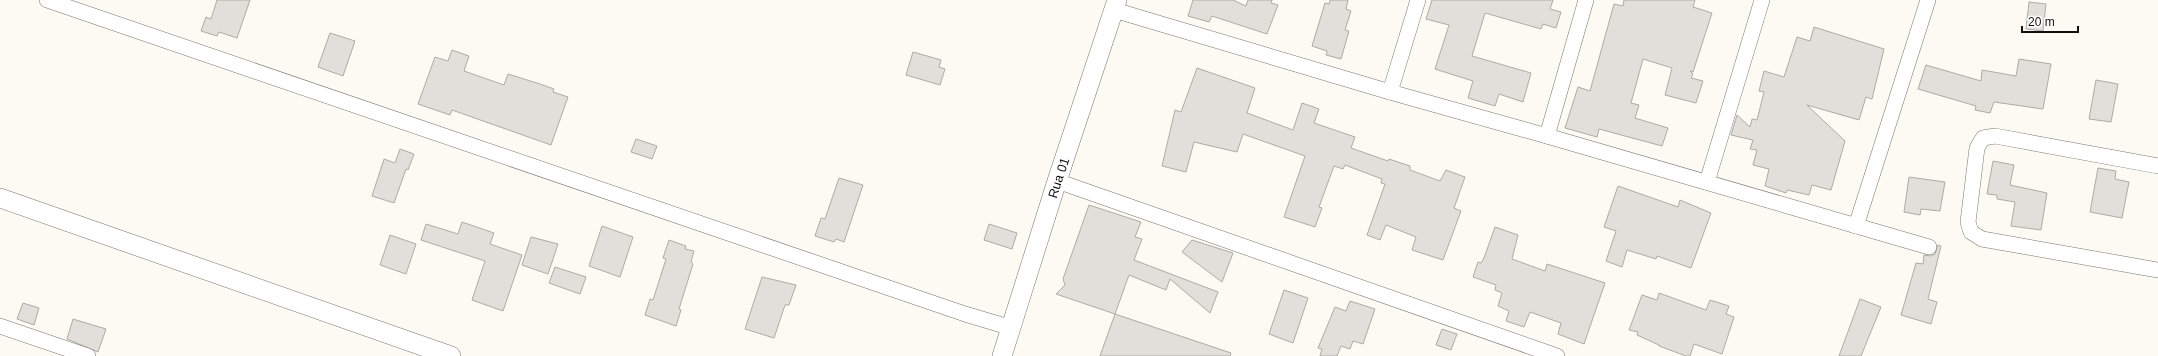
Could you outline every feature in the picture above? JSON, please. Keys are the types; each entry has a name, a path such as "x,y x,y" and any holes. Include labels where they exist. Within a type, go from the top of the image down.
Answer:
{"street":[{"path":"47,0 958,311 1012,328"},
{"path":"1390,92 1418,0"},
{"path":"1547,136 1586,0"},
{"path":"1707,182 1762,0"},
{"path":"1856,226 1928,0"},
{"path":"1116,5 1390,92 1707,182 1929,248"},
{"name":"Rua 01","path":"1002,356 1057,181 1116,5"},
{"path":"2158,166 1995,136 1983,138 1977,148 1968,222 1971,232 1982,239 2158,270"},
{"path":"1057,181 1557,356"},
{"path":"0,198 451,356"},
{"path":"0,326 88,356"}],"building":[{"path":"217,0 250,0 237,38 219,32 217,36 201,31 206,17 211,19"},
{"path":"1193,0 1233,0 1246,6 1248,0 1272,0 1271,3 1278,5 1267,34 1212,16 1209,22 1188,16"},
{"path":"1330,0 1348,0 1346,9 1351,11 1345,30 1349,31 1341,59 1326,55 1327,51 1312,46 1325,3 1329,4"},
{"path":"1432,0 1553,0 1550,9 1561,12 1556,28 1543,24 1541,29 1485,13 1472,56 1531,73 1523,102 1499,94 1495,106 1468,98 1473,81 1435,69 1449,25 1426,19"},
{"path":"1624,0 1695,0 1693,7 1712,13 1693,72 1690,71 1693,74 1691,78 1703,81 1696,103 1665,95 1672,68 1643,59 1631,103 1639,105 1635,118 1668,128 1662,146 1599,129 1597,137 1565,128 1578,87 1590,91 1614,4 1623,6"},
{"path":"2029,2 2046,4 2043,31 2026,29"},
{"path":"1814,27 1884,49 1872,99 1866,97 1859,120 1807,105 1845,141 1831,190 1812,185 1809,195 1787,190 1786,193 1765,186 1769,169 1753,165 1757,150 1750,149 1753,140 1731,135 1737,115 1750,127 1752,119 1757,120 1764,92 1759,91 1764,71 1784,77 1797,37 1810,41"},
{"path":"330,33 355,41 343,76 318,67"},
{"path":"452,50 469,56 464,71 504,85 508,74 554,89 553,92 568,97 551,145 452,110 450,115 418,104 435,57 448,61"},
{"path":"913,52 941,60 939,67 945,69 940,85 906,75"},
{"path":"2019,59 2051,64 2043,109 1994,102 1990,113 1975,110 1976,106 1918,89 1926,65 1981,81 1982,70 2016,76"},
{"path":"1197,68 1255,88 1247,113 1293,130 1302,103 1319,109 1314,123 1355,137 1351,148 1388,161 1389,159 1410,166 1410,170 1440,181 1446,170 1465,177 1454,208 1461,211 1443,260 1412,250 1416,237 1386,225 1380,240 1367,235 1385,184 1381,183 1382,179 1345,165 1343,169 1334,166 1319,207 1322,208 1315,227 1284,217 1305,156 1243,134 1237,152 1194,142 1186,172 1162,166 1175,110 1181,112"},
{"path":"2096,80 2118,84 2111,122 2089,119"},
{"path":"636,139 657,146 652,159 631,152"},
{"path":"400,149 414,154 408,170 406,169 394,203 372,196 384,159 395,163"},
{"path":"1993,161 2014,165 2010,185 2047,193 2041,230 2011,226 2015,202 1997,199 1997,195 1987,194"},
{"path":"2098,168 2116,171 2115,179 2129,182 2122,218 2090,212"},
{"path":"1909,177 1945,182 1940,211 1921,209 1920,215 1904,212"},
{"path":"839,178 863,185 844,242 836,239 834,242 815,236 821,218 825,219"},
{"path":"1618,186 1678,207 1680,200 1711,213 1691,268 1657,256 1656,259 1627,250 1622,267 1606,261 1616,231 1604,227"},
{"path":"1089,205 1141,222 1135,237 1142,239 1134,260 1218,292 1210,313 1170,279 1166,290 1129,275 1115,314 1056,294 1065,285 1063,279"},
{"path":"462,222 494,233 490,244 522,255 503,311 472,300 485,261 421,240 426,224 458,234"},
{"path":"989,224 1017,233 1012,249 984,240"},
{"path":"602,226 633,237 620,277 589,266"},
{"path":"1495,227 1518,235 1512,259 1545,271 1547,264 1605,283 1584,344 1558,334 1561,323 1530,312 1524,327 1506,321 1509,311 1498,306 1502,293 1495,290 1496,285 1473,277 1478,262 1481,263 1484,258"},
{"path":"390,235 416,244 406,274 380,265"},
{"path":"531,237 558,244 548,274 522,265"},
{"path":"669,240 686,246 685,249 694,251 691,262 693,264 679,309 681,310 676,326 645,315 650,299 653,300 666,259 663,258"},
{"path":"1192,240 1233,253 1222,282 1182,252"},
{"path":"1938,245 1941,246 1928,299 1937,302 1931,324 1901,315 1916,263 1923,264 1924,255 1931,256 1935,254"},
{"path":"555,267 586,277 580,294 549,283"},
{"path":"762,277 796,285 789,305 785,305 774,338 745,329"},
{"path":"1284,290 1308,298 1293,343 1269,334"},
{"path":"1659,293 1706,310 1710,300 1729,306 1726,314 1734,317 1722,354 1694,344 1690,356 1686,356 1659,346 1637,335 1638,332 1629,330 1642,295 1657,300"},
{"path":"1860,299 1881,307 1861,356 1839,356"},
{"path":"1350,301 1375,309 1363,344 1353,341 1350,349 1341,346 1337,356 1320,356 1322,349 1318,348 1335,307 1346,311"},
{"path":"23,303 39,308 34,325 17,319"},
{"path":"1115,314 1231,353 1230,356 1100,356"},
{"path":"73,319 106,329 98,352 67,339"},
{"path":"1442,329 1457,334 1451,350 1436,345"}]}
